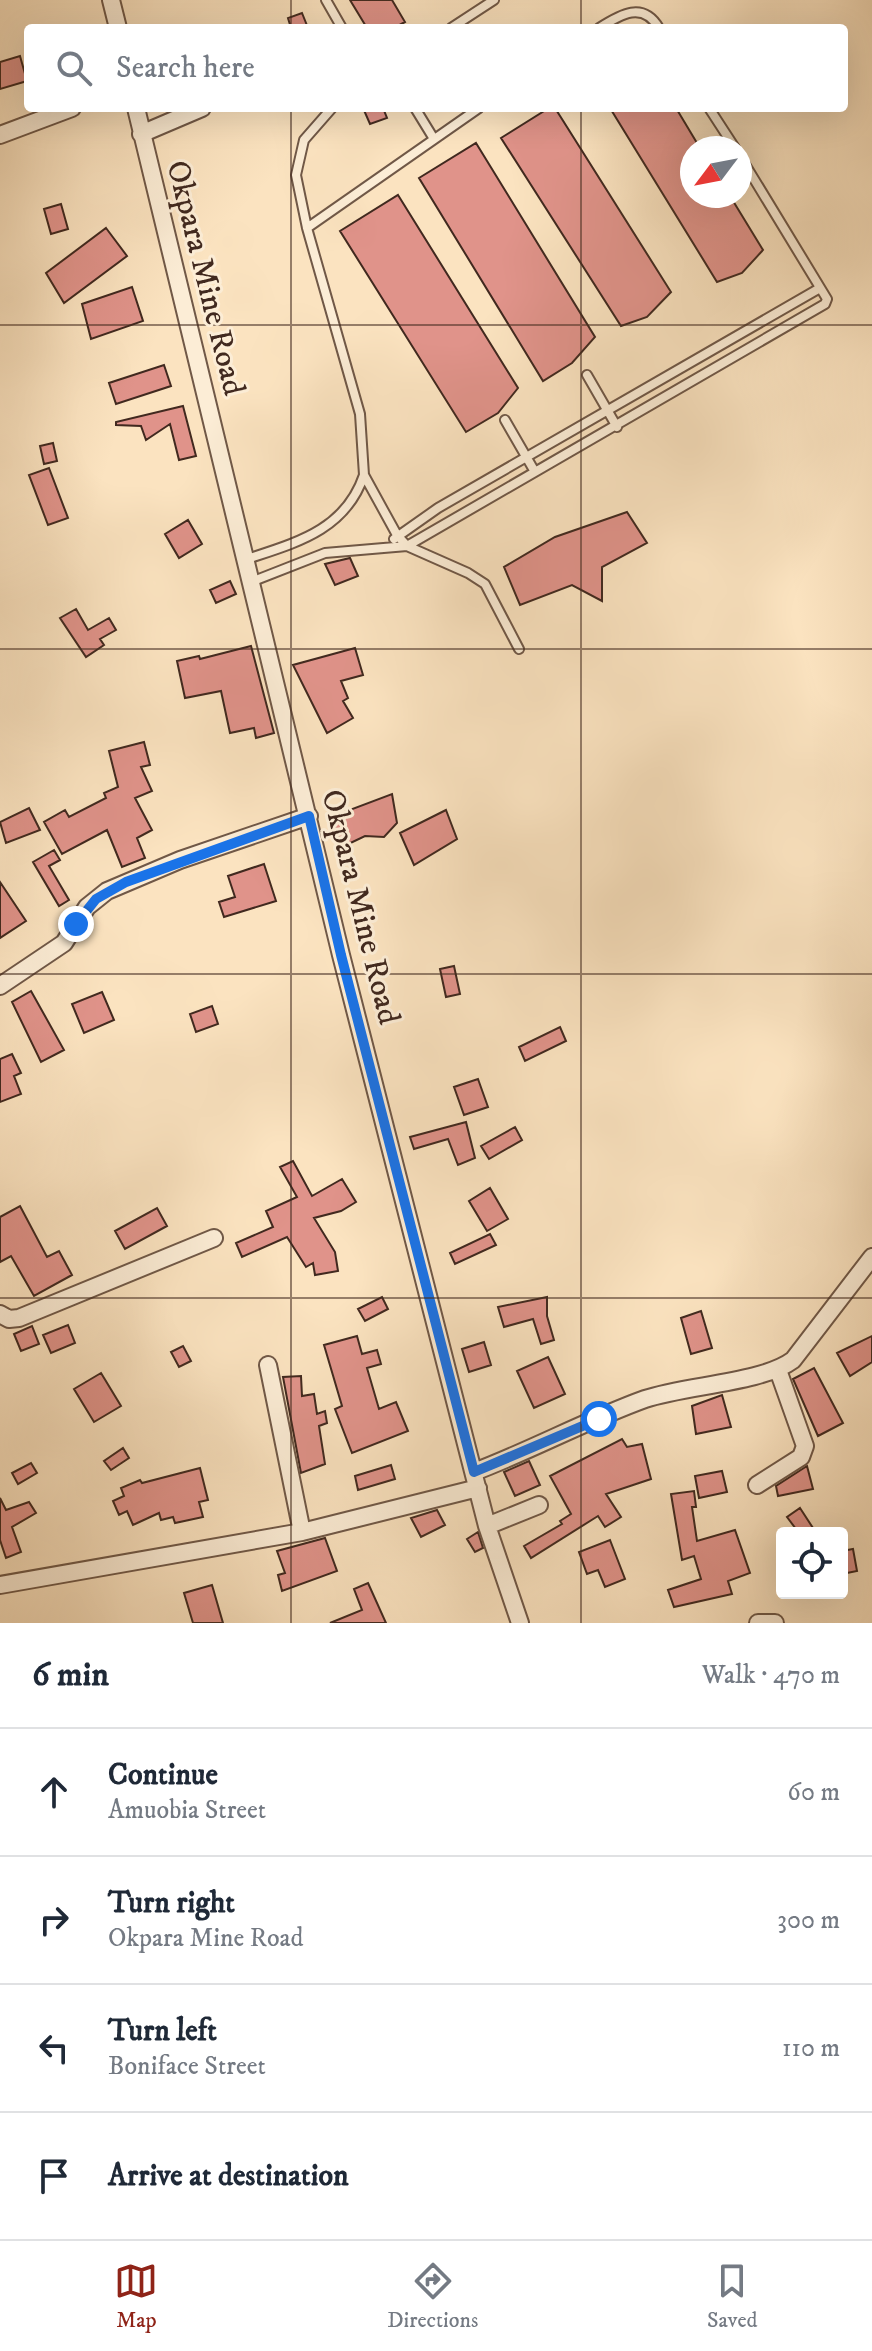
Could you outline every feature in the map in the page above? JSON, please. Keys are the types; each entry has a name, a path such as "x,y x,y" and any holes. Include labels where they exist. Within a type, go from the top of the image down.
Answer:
{"street":[{"path":"111,0 117,24"},
{"path":"0,135 61,112"},
{"name":"Okpara Mine Road","path":"137,112 341,955 487,1526 520,1623"},
{"path":"141,134 193,112"},
{"path":"0,986 64,943 87,907 107,891 180,860 309,816"},
{"path":"0,1314 9,1319 19,1318 214,1238"},
{"path":"0,1585 302,1532 476,1480 646,1399 705,1383 778,1370 793,1360 872,1257"},
{"path":"268,1365 302,1532"},
{"path":"757,1485 801,1457 805,1446 778,1370"},
{"path":"487,1526 539,1505"},
{"path":"758,1623 775,1623"}],"lane":[{"path":"326,0 340,24"},
{"path":"464,24 494,0"},
{"path":"608,24 639,11 647,13 656,24"},
{"path":"244,560 302,540 334,523 359,490 364,475 360,414 350,369 307,228 296,175 299,154 311,130 328,112"},
{"path":"417,112 434,139"},
{"path":"307,228 473,112"},
{"path":"712,112 727,136"},
{"path":"250,582 325,553 407,546 825,304 827,299 752,176"},
{"path":"390,547 397,535 820,288"},
{"path":"766,320 774,334"},
{"path":"675,372 685,387"},
{"path":"587,375 617,427"},
{"path":"505,420 535,472"},
{"path":"364,475 397,535 407,546 468,573 485,584 519,649"}],"building":[{"path":"350,0 392,0 405,22 401,24 365,24"},
{"path":"302,13 306,24 290,24 288,18"},
{"path":"20,56 24,82 0,89 0,62"},
{"path":"365,112 385,112 387,118 370,124"},
{"path":"543,112 558,112 671,292 647,317 621,326 501,138"},
{"path":"612,112 678,112 693,136 680,136 680,208 737,208 763,250 742,273 717,282"},
{"path":"476,143 595,337 572,363 543,381 419,178"},
{"path":"398,195 518,388 498,413 466,432 340,231"},
{"path":"61,204 68,229 51,234 44,209"},
{"path":"106,228 127,256 64,303 46,273"},
{"path":"132,287 143,321 91,339 82,304"},
{"path":"164,365 171,386 116,404 109,383"},
{"path":"183,406 196,456 179,460 170,424 146,440 141,426 116,425 116,422"},
{"path":"53,443 57,461 44,464 40,446"},
{"path":"49,468 68,518 48,525 29,475"},
{"path":"627,512 647,543 602,567 602,601 572,585 520,605 504,567 555,537"},
{"path":"188,520 202,544 179,558 165,534"},
{"path":"350,558 358,576 335,585 325,564"},
{"path":"230,581 236,594 216,603 210,590"},
{"path":"76,609 88,630 109,618 116,630 100,639 104,645 86,657 60,618"},
{"path":"251,646 274,733 256,738 254,728 230,733 221,691 185,698 177,661 199,656 200,659"},
{"path":"355,648 363,675 341,681 348,698 343,701 353,718 327,733 293,665"},
{"path":"144,742 150,765 141,767 152,791 135,798 152,830 137,838 145,858 122,867 107,830 62,854 44,822 65,810 69,817 106,798 104,793 118,787 109,751"},
{"path":"392,794 397,823 384,837 365,836 342,847 331,817"},
{"path":"29,808 40,830 6,843 0,822"},
{"path":"446,810 457,839 414,865 400,833"},
{"path":"54,850 60,860 49,866 69,900 59,906 33,862"},
{"path":"264,864 276,901 224,917 219,902 235,897 228,876"},
{"path":"0,882 26,921 0,938"},
{"path":"454,966 460,994 446,997 440,969"},
{"path":"31,991 64,1050 41,1062 12,1002"},
{"path":"102,992 114,1020 84,1033 72,1004"},
{"path":"212,1006 218,1024 196,1032 190,1014"},
{"path":"560,1027 566,1041 525,1061 519,1047"},
{"path":"12,1054 21,1073 14,1076 21,1094 0,1102 0,1059"},
{"path":"478,1079 488,1107 464,1115 454,1087"},
{"path":"466,1122 475,1158 458,1165 448,1139 414,1149 410,1137"},
{"path":"515,1127 522,1140 489,1159 481,1146"},
{"path":"293,1161 312,1196 342,1179 356,1202 341,1211 314,1218 335,1252 338,1271 315,1275 313,1263 306,1267 287,1237 242,1257 236,1243 273,1227 266,1211 297,1197 280,1167"},
{"path":"490,1188 508,1219 487,1231 469,1201"},
{"path":"20,1206 47,1257 59,1251 72,1275 34,1296 11,1256 0,1262 0,1217"},
{"path":"157,1208 167,1226 125,1249 115,1231"},
{"path":"490,1234 496,1245 455,1264 450,1253"},
{"path":"382,1297 388,1309 365,1321 358,1309"},
{"path":"547,1297 547,1316 554,1340 541,1344 533,1319 504,1327 498,1307"},
{"path":"701,1311 712,1348 691,1354 681,1318"},
{"path":"68,1325 75,1343 51,1353 43,1335"},
{"path":"32,1326 39,1344 21,1351 14,1334"},
{"path":"357,1336 362,1354 377,1350 381,1364 367,1368 379,1409 396,1402 408,1431 352,1453 335,1409 342,1406 324,1345"},
{"path":"872,1336 872,1362 850,1376 837,1353"},
{"path":"484,1342 491,1365 469,1372 462,1349"},
{"path":"183,1346 191,1361 179,1367 171,1352"},
{"path":"548,1357 565,1394 534,1408 517,1371"},
{"path":"814,1368 843,1423 818,1436 793,1379"},
{"path":"101,1373 121,1406 94,1422 74,1389"},
{"path":"301,1376 302,1396 314,1394 317,1414 325,1411 327,1423 319,1426 325,1464 301,1473 283,1377"},
{"path":"722,1395 731,1427 696,1434 692,1406"},
{"path":"622,1439 627,1447 642,1444 651,1479 606,1494 621,1517 605,1527 598,1516 531,1558 524,1546 562,1524 560,1521 571,1514 550,1476"},
{"path":"123,1448 129,1458 111,1470 104,1461"},
{"path":"529,1461 540,1485 515,1496 504,1472"},
{"path":"31,1463 37,1473 18,1484 12,1473"},
{"path":"391,1465 395,1479 358,1490 355,1476"},
{"path":"807,1466 813,1489 778,1496 776,1486"},
{"path":"200,1468 208,1500 199,1502 203,1517 175,1523 173,1517 161,1520 159,1513 133,1525 127,1511 119,1515 113,1501 124,1496 121,1488 140,1480 142,1483"},
{"path":"722,1471 727,1492 699,1498 695,1476"},
{"path":"694,1491 696,1507 692,1507 697,1541 735,1530 750,1573 728,1581 732,1594 674,1607 668,1590 701,1579 694,1556 682,1560 671,1494"},
{"path":"0,1498 6,1510 29,1502 36,1513 12,1527 21,1552 6,1558 0,1540"},
{"path":"800,1508 812,1527 794,1527 787,1517"},
{"path":"437,1510 445,1525 421,1537 411,1518"},
{"path":"478,1532 483,1548 475,1552 467,1539"},
{"path":"325,1538 337,1571 282,1591 278,1575 285,1573 277,1551"},
{"path":"610,1540 625,1579 605,1587 598,1570 587,1574 579,1552"},
{"path":"853,1549 857,1571 848,1573 848,1550"},
{"path":"368,1583 386,1623 330,1623 362,1610 354,1589"},
{"path":"212,1585 223,1623 193,1623 184,1593"}],"route":[{"path":"76,924 96,899 126,882 309,816 341,955 474,1472 599,1419"}]}
